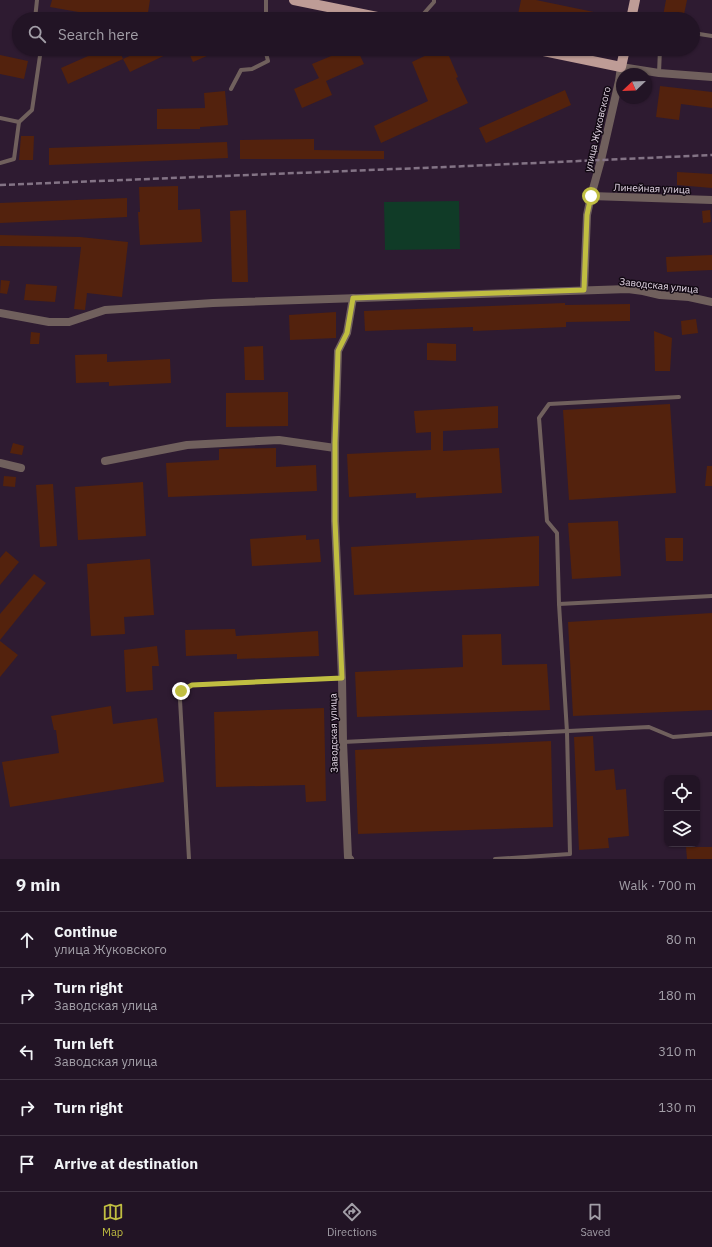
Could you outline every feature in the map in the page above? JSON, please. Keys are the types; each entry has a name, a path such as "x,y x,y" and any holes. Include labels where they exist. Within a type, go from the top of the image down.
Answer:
{"main road":[{"path":"294,0 353,12"},
{"path":"632,12 635,0"},
{"path":"568,56 621,67 623,56"}],"street":[{"path":"621,67 659,73 712,77"},
{"name":"улица Жуковского","path":"584,290 587,215 601,160 621,67"},
{"name":"Линейная улица","path":"591,196 712,200"},
{"name":"Заводская улица","path":"350,859 348,857 343,742 342,678 335,521 335,448 338,351 347,333 353,298 628,289 643,291 660,296 690,297 712,302"},
{"path":"0,314 49,322 69,322 105,310 213,303 353,298"},
{"path":"105,461 187,445 279,440 335,448"},
{"path":"0,463 21,468"}],"lane":[{"path":"36,12 37,0"},
{"path":"266,0 266,12"},
{"path":"426,12 434,0"},
{"path":"700,34 712,36"},
{"path":"0,163 14,159 19,122 32,110 40,56"},
{"path":"231,89 241,70 252,69 268,61 267,56"},
{"path":"659,73 660,56"},
{"path":"0,118 19,122"},
{"path":"495,859 570,854 567,732 559,604 557,533 547,521 539,418 549,404 679,397"},
{"path":"559,604 712,596"},
{"path":"189,859 180,700 181,691 192,685 342,678"},
{"path":"343,742 649,727 673,737 712,734"}],"green space":[{"path":"459,201 460,249 385,250 384,202"}],"building":[{"path":"52,0 150,0 148,12 78,12 50,7"},
{"path":"521,0 536,0 594,12 518,12"},
{"path":"666,0 687,0 684,12 664,12"},
{"path":"0,55 28,61 24,79 0,74"},
{"path":"88,56 122,56 123,59 68,84 61,68"},
{"path":"129,56 163,56 130,72 123,59"},
{"path":"190,56 207,56 193,62"},
{"path":"331,56 360,56 364,64 326,81 332,95 302,108 294,89 319,78 312,64"},
{"path":"424,56 449,56 458,77 456,78 468,103 381,143 374,126 428,101 412,62"},
{"path":"660,86 712,92 712,108 681,104 679,120 656,117"},
{"path":"565,90 571,105 486,143 479,128"},
{"path":"225,91 228,125 200,127 200,129 157,129 157,109 205,108 204,93"},
{"path":"21,136 34,136 33,160 19,160"},
{"path":"314,139 314,150 384,151 384,159 240,159 240,140"},
{"path":"227,142 228,158 49,165 49,148"},
{"path":"677,172 712,174 712,188 677,185"},
{"path":"178,186 178,210 200,209 202,242 140,245 138,212 140,212 139,187"},
{"path":"127,198 127,217 0,223 0,203"},
{"path":"246,210 248,282 232,282 230,211"},
{"path":"710,210 711,222 703,223 702,211"},
{"path":"0,235 80,237 128,242 122,297 87,293 85,310 74,309 81,247 0,246"},
{"path":"712,255 712,270 667,272 666,257"},
{"path":"1,280 10,281 7,294 0,293"},
{"path":"26,284 57,286 55,302 24,300"},
{"path":"565,303 565,305 630,304 630,321 566,322 566,327 473,331 473,327 365,331 364,311"},
{"path":"336,312 336,338 290,340 289,315"},
{"path":"696,319 698,333 682,335 681,321"},
{"path":"654,331 672,338 670,371 655,371"},
{"path":"31,332 40,333 39,344 30,344"},
{"path":"427,343 456,344 456,361 427,360"},
{"path":"263,346 264,380 245,380 244,347"},
{"path":"107,354 107,362 170,359 171,383 109,386 109,382 76,383 75,355"},
{"path":"288,392 288,426 226,427 226,393"},
{"path":"670,404 676,493 569,500 563,410"},
{"path":"498,406 498,428 443,431 443,451 499,448 502,493 416,498 416,493 349,497 347,454 431,450 431,432 416,433 414,411"},
{"path":"13,443 24,446 22,455 10,453"},
{"path":"276,448 276,467 316,465 317,491 168,497 166,463 219,460 219,449"},
{"path":"707,466 712,466 712,486 705,486"},
{"path":"4,476 16,477 15,487 3,486"},
{"path":"143,482 146,536 78,540 75,487"},
{"path":"53,484 57,546 40,547 36,485"},
{"path":"618,521 621,576 572,579 568,523"},
{"path":"306,535 306,540 319,539 321,562 252,566 250,539"},
{"path":"539,536 539,586 354,595 351,547"},
{"path":"665,538 683,538 683,561 666,561"},
{"path":"6,551 19,562 0,585 0,558"},
{"path":"150,559 154,615 124,617 125,634 91,636 87,564"},
{"path":"34,574 46,583 0,640 0,614"},
{"path":"712,613 712,710 573,716 568,622"},
{"path":"235,629 236,636 318,631 319,656 237,659 237,654 186,656 185,630"},
{"path":"501,634 502,665 547,664 550,710 357,717 355,672 463,667 462,635"},
{"path":"0,641 18,655 0,677"},
{"path":"157,646 159,666 152,666 153,690 126,692 124,650"},
{"path":"111,706 113,724 157,718 164,782 10,807 2,762 59,753 56,730 54,730 51,716"},
{"path":"324,708 326,801 306,802 305,785 216,787 214,712"},
{"path":"593,736 595,771 614,769 616,790 626,789 629,836 608,838 609,848 579,850 574,737"},
{"path":"551,741 553,827 358,834 355,750"},
{"path":"686,847 712,847 712,859 687,859"}],"railway":[{"path":"0,185 712,155"}],"route":[{"path":"181,691 192,685 342,678 335,521 335,443 338,351 347,333 353,298 584,290 587,215 591,196"}]}
